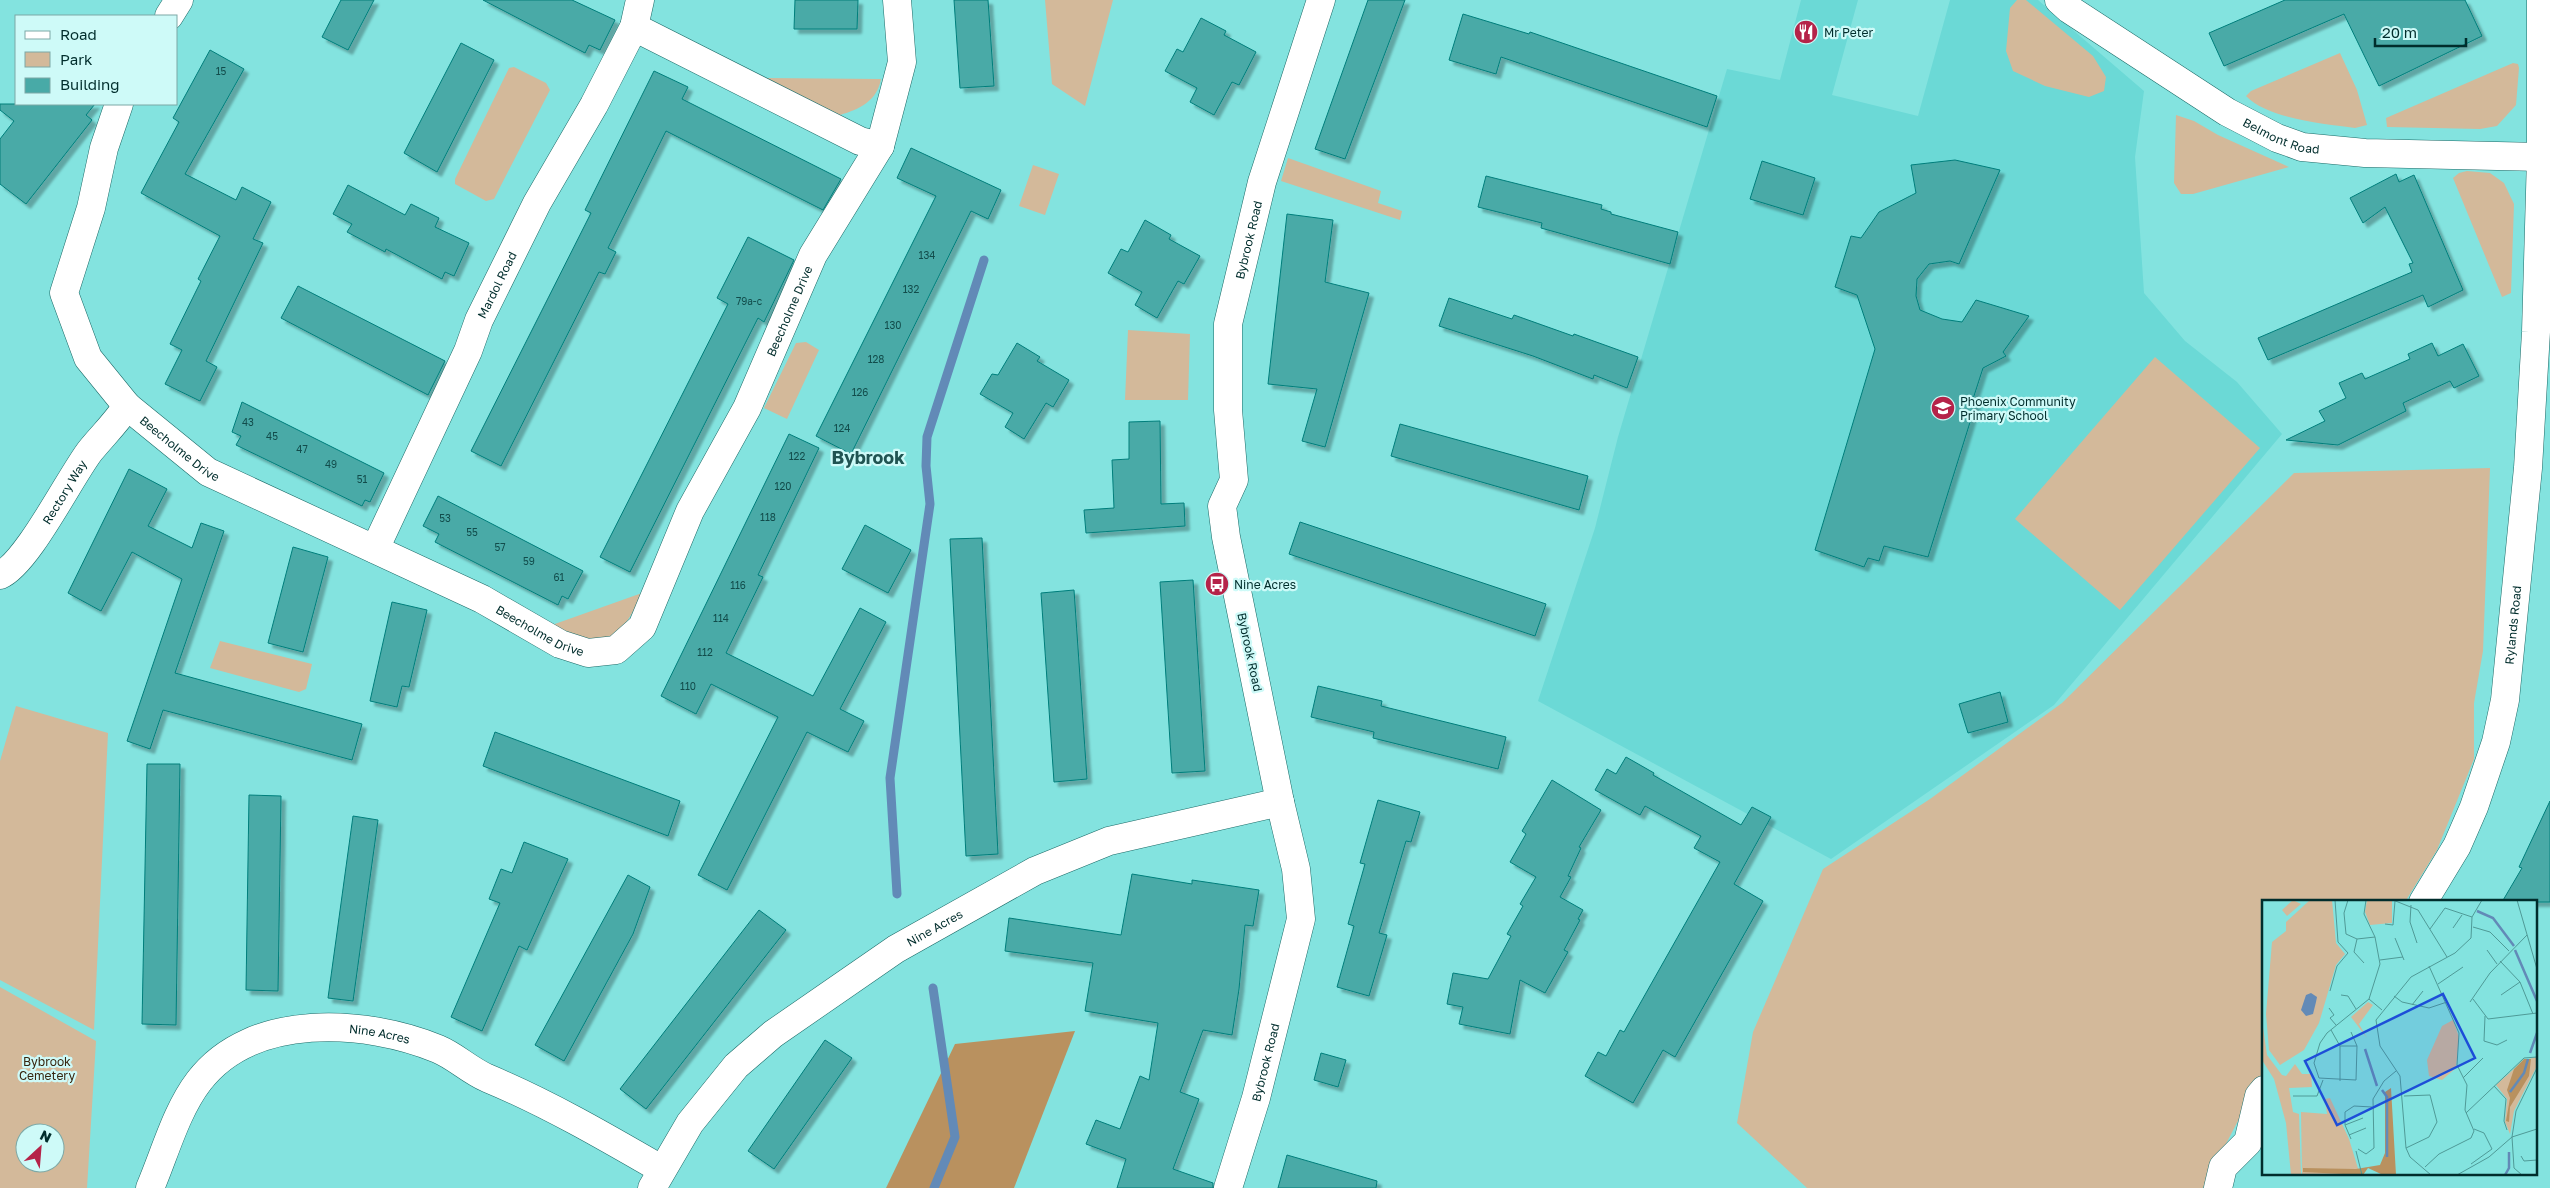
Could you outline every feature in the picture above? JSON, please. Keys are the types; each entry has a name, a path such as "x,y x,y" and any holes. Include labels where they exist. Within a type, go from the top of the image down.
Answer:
{"street":[{"path":"170,15 179,0"},
{"name":"Mardol Road","path":"375,549 468,351 479,320 536,203 594,105 634,27 640,0"},
{"name":"Beecholme Drive","path":"119,105 104,148 91,208 64,293 88,358 127,406 208,472 482,599 560,644 588,653 616,650 642,627 690,511 747,408 813,255 880,146 889,103 902,62 897,0"},
{"name":"Bybrook Road","path":"1228,1188 1256,1098 1301,919 1296,869 1280,802 1226,537 1222,506 1234,480 1228,410 1228,324 1262,182 1321,0"},
{"name":"Belmont Road","path":"2059,0 2069,9 2227,112 2277,138 2302,147 2365,153 2541,157"},
{"name":"Rylands Road","path":"2424,900 2457,846 2474,807 2496,742 2505,700 2543,332 2541,0"},
{"path":"634,27 860,141 880,146"},
{"name":"Rectory Way","path":"0,575 29,546 91,451 114,425 127,406"},
{"name":"Nine Acres","path":"150,1188 182,1111 199,1081 222,1058 261,1038 299,1028 358,1027 400,1035 440,1049 486,1078 605,1136 656,1178 690,1123 736,1066 773,1034 896,949 1035,871 1109,841 1280,802"},
{"path":"2218,1188 2223,1168 2248,1142 2259,1096 2262,1092"}],"shaded area":[{"name":"Phoenix Community Primary School","path":"1801,0 1858,0 1832,95 1918,116 1950,0 2038,0 2144,91 2135,157 2144,293 2185,341 2237,382 2282,434 2054,705 1831,859 1538,701 1595,528 1618,437 1727,69 1780,80"},
{"path":"1075,1031 1014,1188 886,1188 955,1044"}],"green space":[{"path":"1045,0 1113,0 1085,106 1052,84"},
{"path":"2017,0 2026,0 2093,56 2106,77 2104,91 2089,97 2045,86 2013,71 2006,51 2010,8"},
{"path":"2340,53 2357,90 2367,125 2355,128 2298,119 2268,110 2246,96 2251,91"},
{"path":"2513,63 2518,64 2519,68 2516,105 2497,126 2480,129 2387,127 2386,118"},
{"path":"514,67 546,83 550,90 494,199 486,201 455,184 455,179 509,68"},
{"path":"765,78 881,79 879,87 872,98 861,107 840,115"},
{"path":"2176,115 2194,121 2218,135 2289,167 2193,194 2181,194 2174,183"},
{"path":"1288,158 1381,191 1378,203 1402,211 1400,220 1281,181"},
{"path":"1033,165 1059,174 1045,215 1019,206"},
{"path":"2467,171 2490,173 2504,183 2514,204 2511,293 2502,297 2453,178 2459,173"},
{"path":"1128,330 1190,334 1188,400 1125,400"},
{"path":"806,342 819,350 787,419 764,408 796,343"},
{"path":"2155,357 2260,448 2120,610 2015,519"},
{"path":"2490,468 2483,651 2474,703 2474,759 2437,850 2406,900 2262,900 2262,1075 2203,1188 1807,1188 1737,1123 1753,1032 1823,869 1930,799 2062,703 2294,473"},
{"path":"642,593 626,623 607,638 596,640 584,638 552,625"},
{"path":"220,641 312,664 306,689 299,692 210,668"},
{"path":"16,706 108,733 94,1030 0,980 0,761"},
{"name":"Bybrook Cemetery","path":"0,987 96,1041 87,1188 0,1188"}],"building":[{"path":"341,0 374,0 348,50 322,37"},
{"path":"483,0 572,0 615,20 600,50 589,45 585,53"},
{"path":"795,0 858,0 857,29 794,29"},
{"path":"954,0 988,0 994,86 960,88"},
{"path":"1368,0 1405,0 1345,159 1315,149"},
{"path":"2285,0 2465,0 2482,36 2379,86 2344,14 2224,66 2209,33"},
{"path":"1463,14 1529,34 1530,32 1717,96 1707,127 1501,57 1496,74 1449,60"},
{"path":"1201,18 1226,31 1224,35 1256,52 1239,85 1232,82 1214,115 1190,102 1197,88 1165,71 1177,49 1183,52"},
{"path":"461,43 494,60 437,172 404,153"},
{"path":"210,50 244,69 185,174 236,200 242,187 271,202 253,239 263,243 206,361 217,367 200,401 165,384 182,350 170,344 201,281 198,279 220,236 141,193 179,122 173,118"},
{"path":"654,71 688,87 682,99 841,179 823,210 666,131 608,248 616,252 605,274 599,272 501,466 471,451 591,213 585,210"},
{"path":"0,104 94,105 86,115 92,120 26,204 0,184 0,139 14,121 0,110"},
{"path":"911,148 1001,190 988,219 971,211 851,454 816,436 936,196 897,178"},
{"path":"1955,160 2000,170 1959,264 1950,261 1929,264 1917,279 1916,296 1920,310 1942,319 1962,322 1976,300 2029,316 2003,352 2006,356 1983,368 1972,402 1976,403 1928,557 1884,546 1879,561 1868,558 1864,567 1815,550 1875,349 1857,295 1835,287 1851,236 1861,238 1879,212 1916,193 1911,165"},
{"path":"1762,161 1815,178 1803,215 1750,199"},
{"path":"2396,174 2399,182 2414,175 2463,290 2428,307 2423,295 2268,360 2258,338 2412,272 2409,264 2413,263 2385,207 2363,223 2350,198"},
{"path":"1486,176 1602,205 1601,209 1611,212 1611,214 1678,232 1670,264 1541,228 1542,223 1478,207"},
{"path":"348,185 405,215 411,204 439,218 435,227 469,243 454,276 445,272 442,279 386,249 385,252 347,232 352,224 333,214"},
{"path":"1287,214 1333,220 1325,282 1369,293 1325,447 1302,441 1317,389 1268,384"},
{"path":"1145,220 1171,235 1169,239 1200,256 1184,284 1178,281 1157,318 1135,305 1142,292 1108,273 1121,249 1128,252"},
{"path":"748,237 794,260 764,322 758,318 630,572 600,557 728,304 717,298"},
{"path":"298,286 445,361 428,395 281,318"},
{"path":"1449,298 1512,319 1514,315 1638,357 1627,388 1594,375 1593,379 1533,356 1439,326"},
{"path":"1017,343 1040,357 1037,361 1069,380 1053,407 1046,403 1024,439 1005,427 1013,413 980,394 992,374 998,375"},
{"path":"2432,343 2438,356 2463,344 2479,376 2454,388 2450,381 2403,403 2406,411 2338,445 2286,440 2325,421 2319,411 2346,398 2339,383 2362,373 2365,379 2410,359 2408,354"},
{"path":"242,402 384,473 370,502 365,500 362,506 236,445 241,436 232,432"},
{"path":"1160,421 1161,504 1184,503 1185,526 1086,533 1084,510 1114,508 1112,460 1129,459 1129,422"},
{"path":"1400,424 1588,476 1579,510 1391,456"},
{"path":"789,434 819,448 758,575 763,577 726,653 813,696 860,608 886,622 840,709 864,721 848,752 807,732 727,890 698,875 778,717 711,684 696,714 661,696"},
{"path":"129,469 167,489 148,526 192,548 201,523 224,531 175,673 362,724 352,760 163,710 150,749 127,741 182,579 132,552 101,611 68,593"},
{"path":"438,496 583,571 568,599 562,596 558,605 435,542 439,534 423,526"},
{"path":"1300,522 1546,604 1535,636 1289,554"},
{"path":"865,525 911,550 888,593 842,569"},
{"path":"982,538 998,854 966,856 950,539"},
{"path":"293,547 328,557 303,652 268,643"},
{"path":"1193,580 1205,771 1172,773 1160,582"},
{"path":"1074,590 1087,779 1054,782 1041,593"},
{"path":"392,602 427,610 409,687 402,686 397,707 370,701"},
{"path":"1318,686 1382,701 1381,706 1506,737 1498,769 1373,738 1374,732 1311,717"},
{"path":"2000,692 2008,722 1968,733 1959,704"},
{"path":"495,732 680,801 668,836 483,766"},
{"path":"1626,757 1654,773 1653,775 1741,825 1752,807 1771,817 1734,884 1763,901 1675,1057 1663,1050 1633,1103 1585,1076 1598,1052 1606,1056 1620,1030 1624,1032 1720,862 1694,848 1701,836 1645,806 1640,815 1595,790 1607,769 1616,774"},
{"path":"147,764 180,764 176,1025 142,1024"},
{"path":"1552,780 1601,810 1579,847 1581,848 1568,876 1571,877 1560,897 1583,910 1578,919 1580,920 1564,950 1568,952 1545,993 1520,980 1510,1034 1459,1024 1463,1007 1447,1004 1453,973 1488,979 1511,936 1507,934 1523,906 1520,904 1536,877 1510,862 1526,834 1522,831"},
{"path":"249,795 281,796 278,991 246,990"},
{"path":"1378,800 1420,812 1411,842 1406,841 1379,933 1387,935 1369,996 1337,987 1354,926 1348,924 1365,864 1360,863"},
{"path":"2550,801 2550,902 2503,900 2522,868 2519,867"},
{"path":"353,816 378,820 353,1001 328,998"},
{"path":"524,842 568,859 527,950 519,946 482,1031 451,1017 500,903 489,899 501,869 512,873"},
{"path":"1132,874 1192,884 1192,880 1259,890 1253,926 1245,925 1239,989 1232,1035 1203,1030 1180,1092 1199,1099 1173,1169 1213,1183 1213,1188 1117,1188 1126,1159 1086,1144 1096,1120 1120,1129 1140,1076 1149,1080 1158,1023 1085,1011 1093,963 1005,951 1009,918 1121,935"},
{"path":"628,875 650,887 633,934 564,1061 535,1045"},
{"path":"759,910 786,930 646,1109 620,1089"},
{"path":"825,1040 852,1058 774,1169 748,1151"},
{"path":"1321,1053 1346,1060 1338,1087 1314,1080"},
{"path":"1287,1155 1377,1181 1376,1188 1278,1188"}],"waterway":[{"path":"897,894 890,778 930,504 926,466 927,437 984,260"},
{"path":"933,988 955,1137 934,1188"}],"place":[{"name":"Mr Peter","path":"1806,32"},
{"name":"Phoenix Community Primary School","path":"1943,408"},
{"name":"Nine Acres","path":"1217,584"}],"district":[{"name":"Bybrook","path":"868,457"}]}
